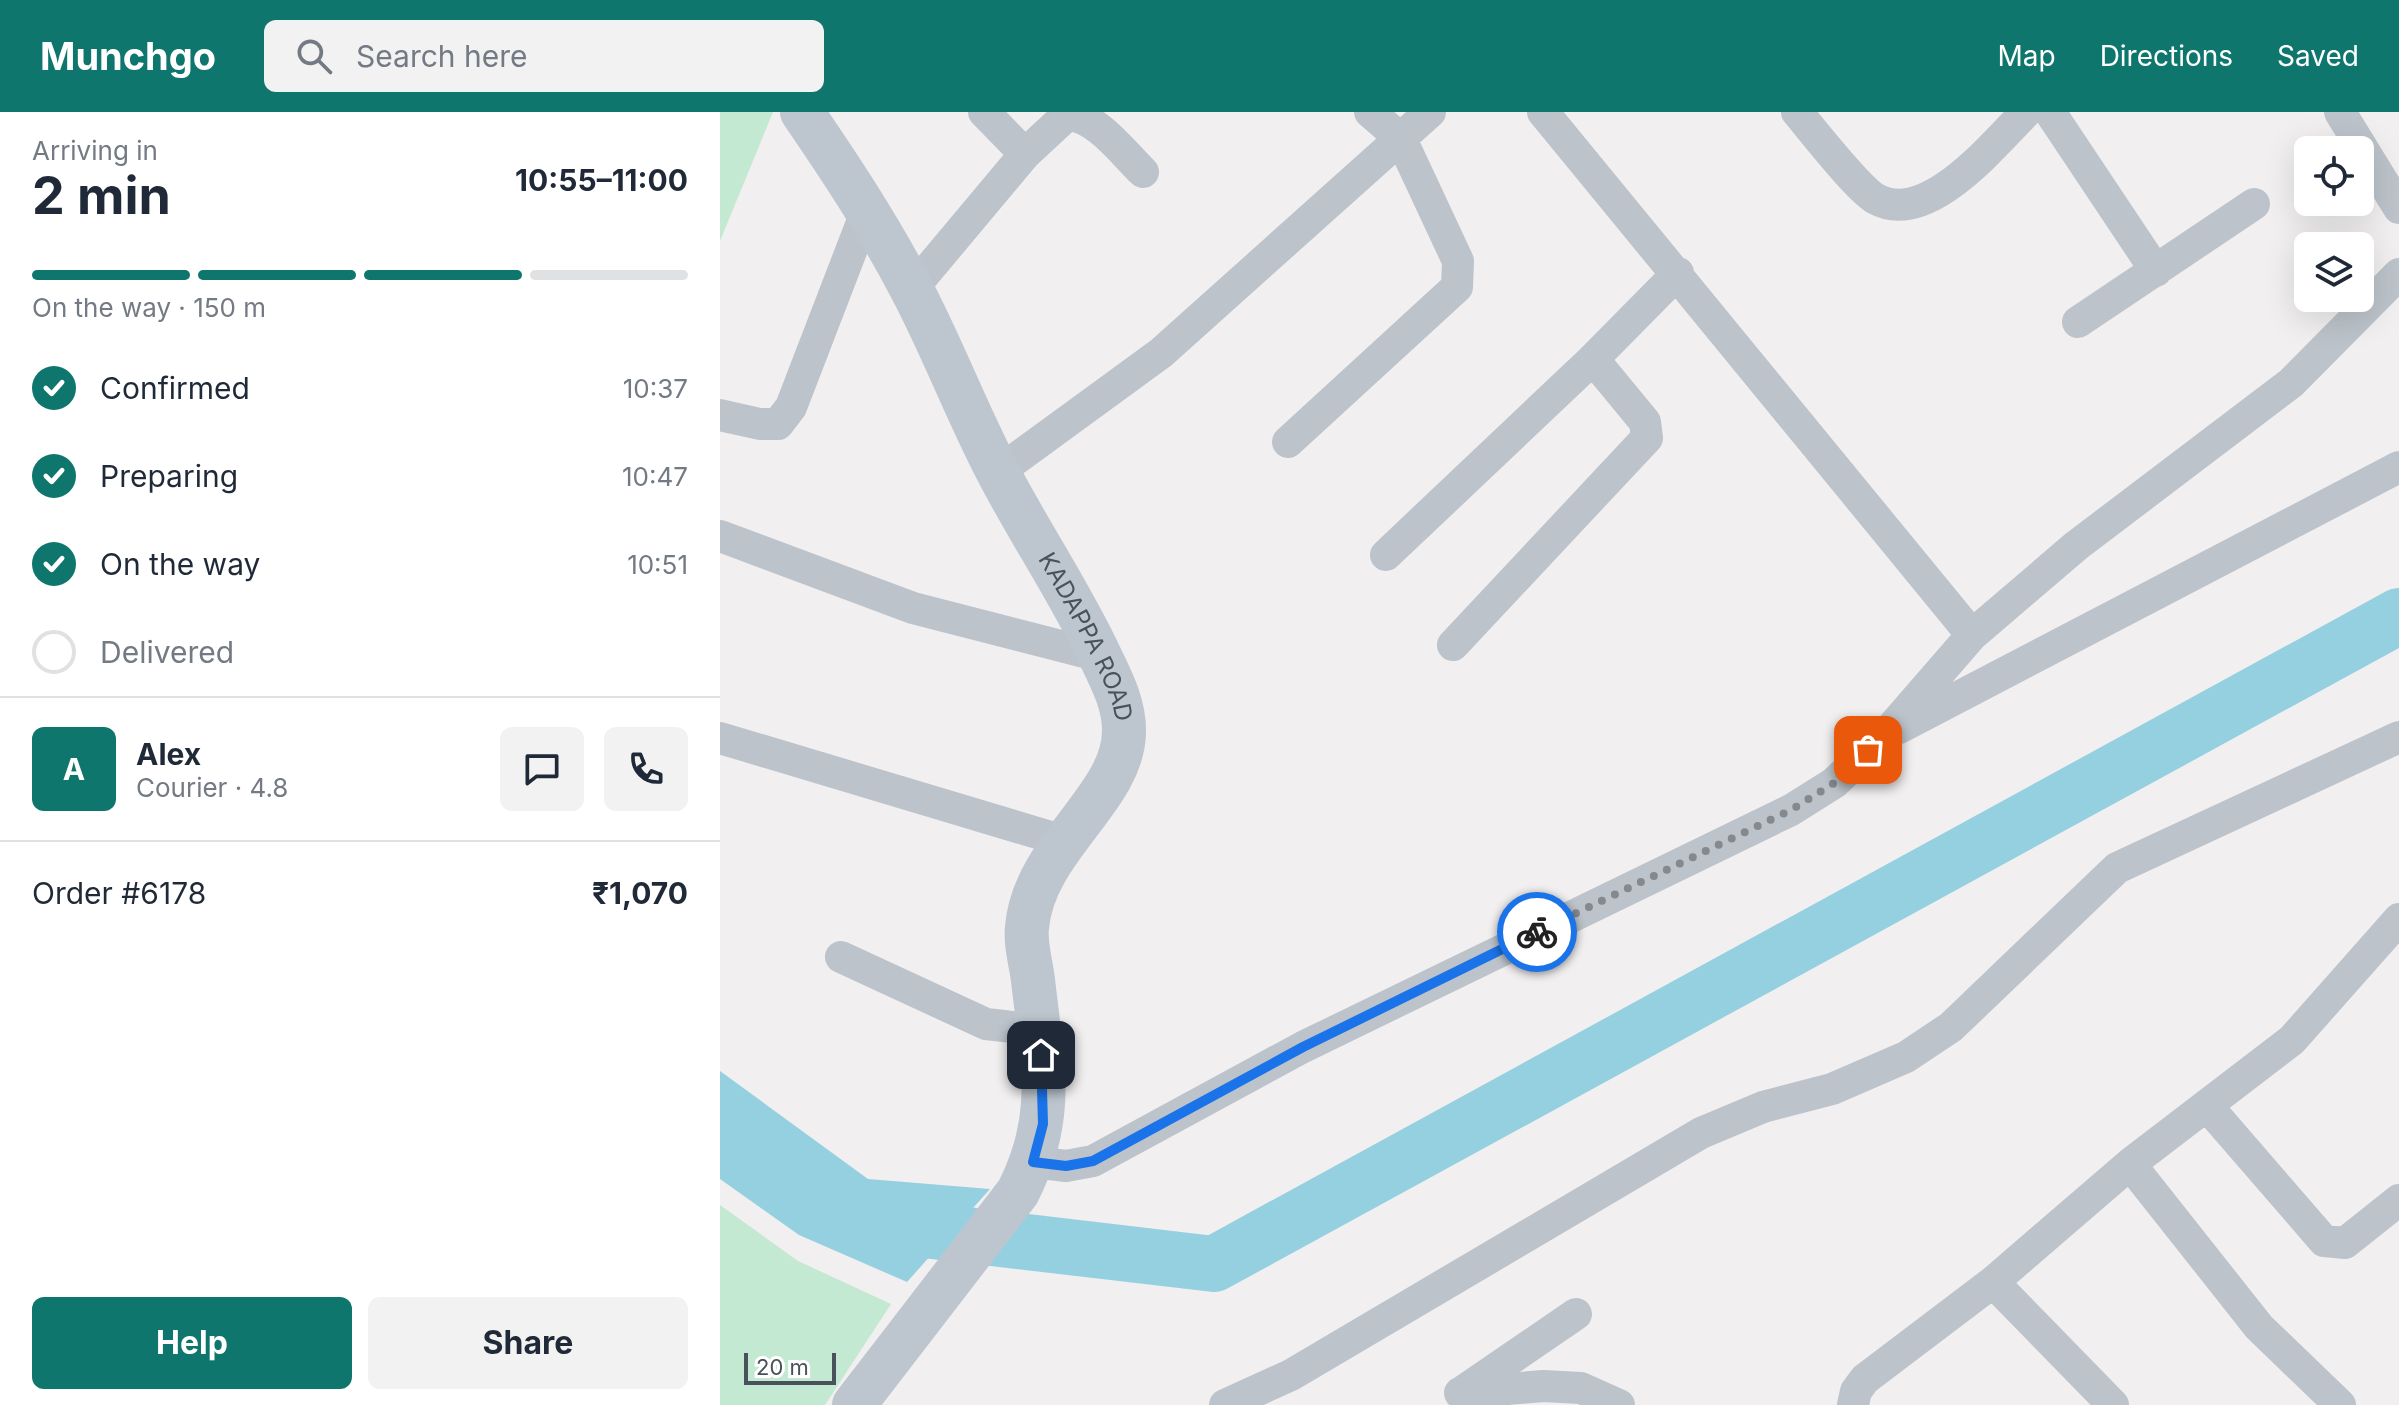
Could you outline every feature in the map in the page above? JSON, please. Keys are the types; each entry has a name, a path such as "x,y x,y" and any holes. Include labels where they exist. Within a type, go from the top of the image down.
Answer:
{"main road":[{"name":"KADAPPA ROAD","path":"802,112 868,207 912,289 998,472 1077,607 1118,693 1125,731 1116,769 1052,855 1035,892 1027,927 1044,1081 1043,1124 1025,1177"},
{"path":"854,1405 1025,1177"}],"street":[{"path":"984,112 1025,154"},
{"path":"1288,442 1457,287 1458,261 1401,139 1370,112"},
{"path":"998,472 1161,353 1430,112"},
{"path":"1543,112 1972,635"},
{"path":"1802,114 1874,198 1897,208 1917,204 1968,170 2026,112"},
{"path":"2050,112 2156,271"},
{"path":"2340,112 2399,208"},
{"path":"912,289 1025,154 1067,115 1079,115 1143,172"},
{"path":"2078,322 2254,204"},
{"path":"720,415 760,424 778,424 791,407 868,207"},
{"path":"1386,555 1593,359 1678,273"},
{"path":"1025,1177 1093,1161 1303,1047 1791,810 1834,783 1886,734 1972,635 2076,546 2291,383 2399,274"},
{"path":"1453,645 1647,438 1645,422 1593,359"},
{"path":"1886,734 2399,467"},
{"path":"720,536 913,608 1100,656"},
{"path":"1225,1405 1291,1375 1701,1133 1763,1107 1832,1089 1906,1057 1951,1027 2117,868 2399,737"},
{"path":"720,738 1064,841"},
{"path":"1853,1405 1856,1391 1865,1379 1993,1282 2130,1164 2292,1040 2399,919"},
{"path":"841,957 986,1024 1038,1030"},
{"path":"2208,1107 2324,1241 2345,1243 2399,1200"},
{"path":"2130,1164 2259,1327 2340,1405"},
{"path":"1993,1282 2113,1405"},
{"path":"1451,1399 1576,1314"},
{"path":"1451,1399 1543,1386 1581,1388 1619,1405"}],"green space":[{"path":"720,112 773,112 720,241"},
{"path":"720,1205 798,1261 891,1304 825,1405 720,1405"}],"water":[{"path":"720,1071 868,1179 990,1189 907,1282 799,1235 720,1179"}],"waterway":[{"path":"873,1224 1214,1264 2399,616"}],"way so far":[{"path":"1537,932 1791,810 1834,783 1868,750"}],"route":[{"path":"1041,1055 1043,1124 1033,1162 1066,1166 1093,1161 1303,1047 1537,932"}]}
